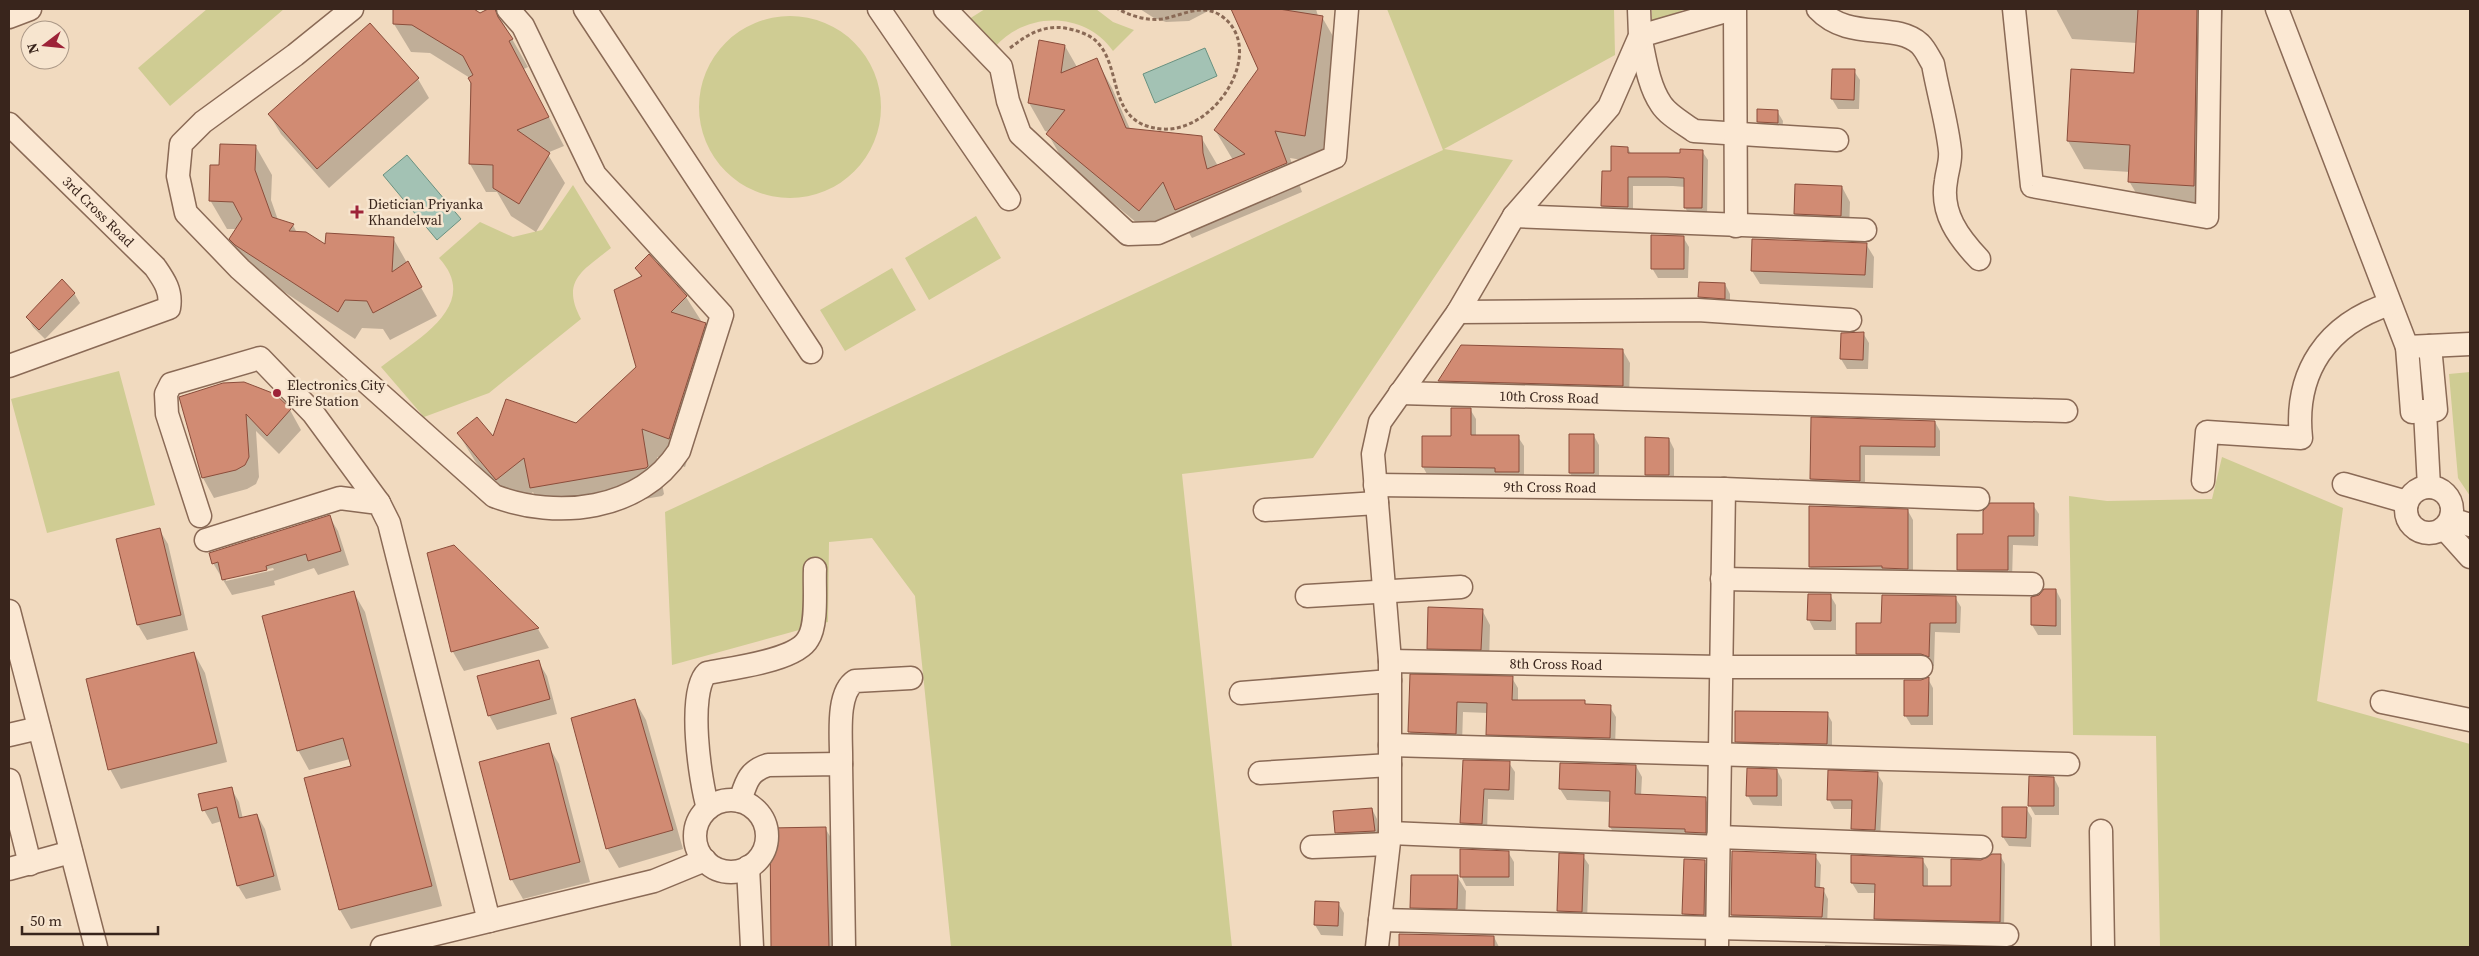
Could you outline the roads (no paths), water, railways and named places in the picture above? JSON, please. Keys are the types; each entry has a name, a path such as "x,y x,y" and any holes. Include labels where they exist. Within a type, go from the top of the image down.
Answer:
{"street":[{"path":"9,18 30,9"},
{"path":"352,9 295,55 204,122 182,144 178,176 186,213 240,269 494,496 512,502 548,509 588,506 620,498 644,488 672,462 679,451 722,315 595,175 523,26 508,9"},
{"path":"585,9 811,352"},
{"path":"879,9 1009,199"},
{"path":"945,9 1001,68 1008,102 1020,134 1128,234 1158,233 1334,157 1348,9"},
{"path":"1639,9 1640,36 1650,79 1661,104 1676,118 1694,130 1837,140"},
{"path":"1640,36 1734,9 1736,226"},
{"path":"1818,9 1843,26 1910,38 1926,52 1933,64 1950,151 1945,195 1947,209 1952,225 1963,242 1979,259"},
{"path":"2014,9 2032,186 2207,217 2210,9"},
{"path":"2277,9 2407,347 2412,412 2436,410 2430,346"},
{"path":"1377,947 1389,838 1390,755 1390,671 1373,454 1380,422 1458,312 1514,216 1609,106 1640,36"},
{"name":"3rd Cross Road","path":"9,124 155,267 165,281 170,298 169,308 9,366"},
{"path":"1514,216 1865,230"},
{"path":"2203,481 2208,432 2301,438 2302,391 2310,369 2323,348 2352,320 2374,309 2390,304"},
{"path":"1458,312 1698,310 1850,320"},
{"path":"2407,347 2470,344"},
{"path":"200,516 167,414 166,394 171,384 260,358 313,413 379,503 391,531 489,921"},
{"name":"10th Cross Road","path":"1400,393 2066,411"},
{"path":"2425,411 2429,487"},
{"path":"2344,484 2407,502"},
{"path":"2455,524 2436,533 2419,532 2407,519 2407,502 2416,490 2429,487 2440,489 2450,500 2455,524 2470,557"},
{"path":"1717,939 1724,489"},
{"name":"9th Cross Road","path":"1265,510 1376,494 1724,489 1978,500"},
{"path":"206,540 340,498 379,503"},
{"path":"708,808 700,782 698,758 697,702 701,679 707,674 773,658 802,646 809,639 813,627 815,569"},
{"path":"1722,578 2032,584"},
{"path":"1307,596 1461,587"},
{"path":"9,611 96,947"},
{"name":"8th Cross Road","path":"1241,693 1390,671 1721,667 1921,667"},
{"path":"844,947 841,764 843,698 850,684 855,681 910,678"},
{"path":"2382,702 2470,720"},
{"path":"9,735 40,728"},
{"path":"1260,773 1390,755 1719,752 2068,764"},
{"path":"740,801 746,781 751,773 758,768 768,765 841,764"},
{"path":"9,780 30,864"},
{"path":"723,801 740,801 751,806 759,814 765,825 766,837 764,849 758,859 748,867 737,871 714,868 704,860 698,850 695,838 700,816 708,808 723,801"},
{"path":"2101,830 2103,947"},
{"path":"1312,847 1389,838 1981,846"},
{"path":"9,869 71,852"},
{"path":"382,947 654,881 704,860"},
{"path":"748,867 752,947"},
{"path":"1380,920 1717,939 2007,935"}],"place":[{"name":"Dietician Priyanka Khandelwal","path":"357,212"},
{"name":"Electronics City Fire Station","path":"277,393"}]}
